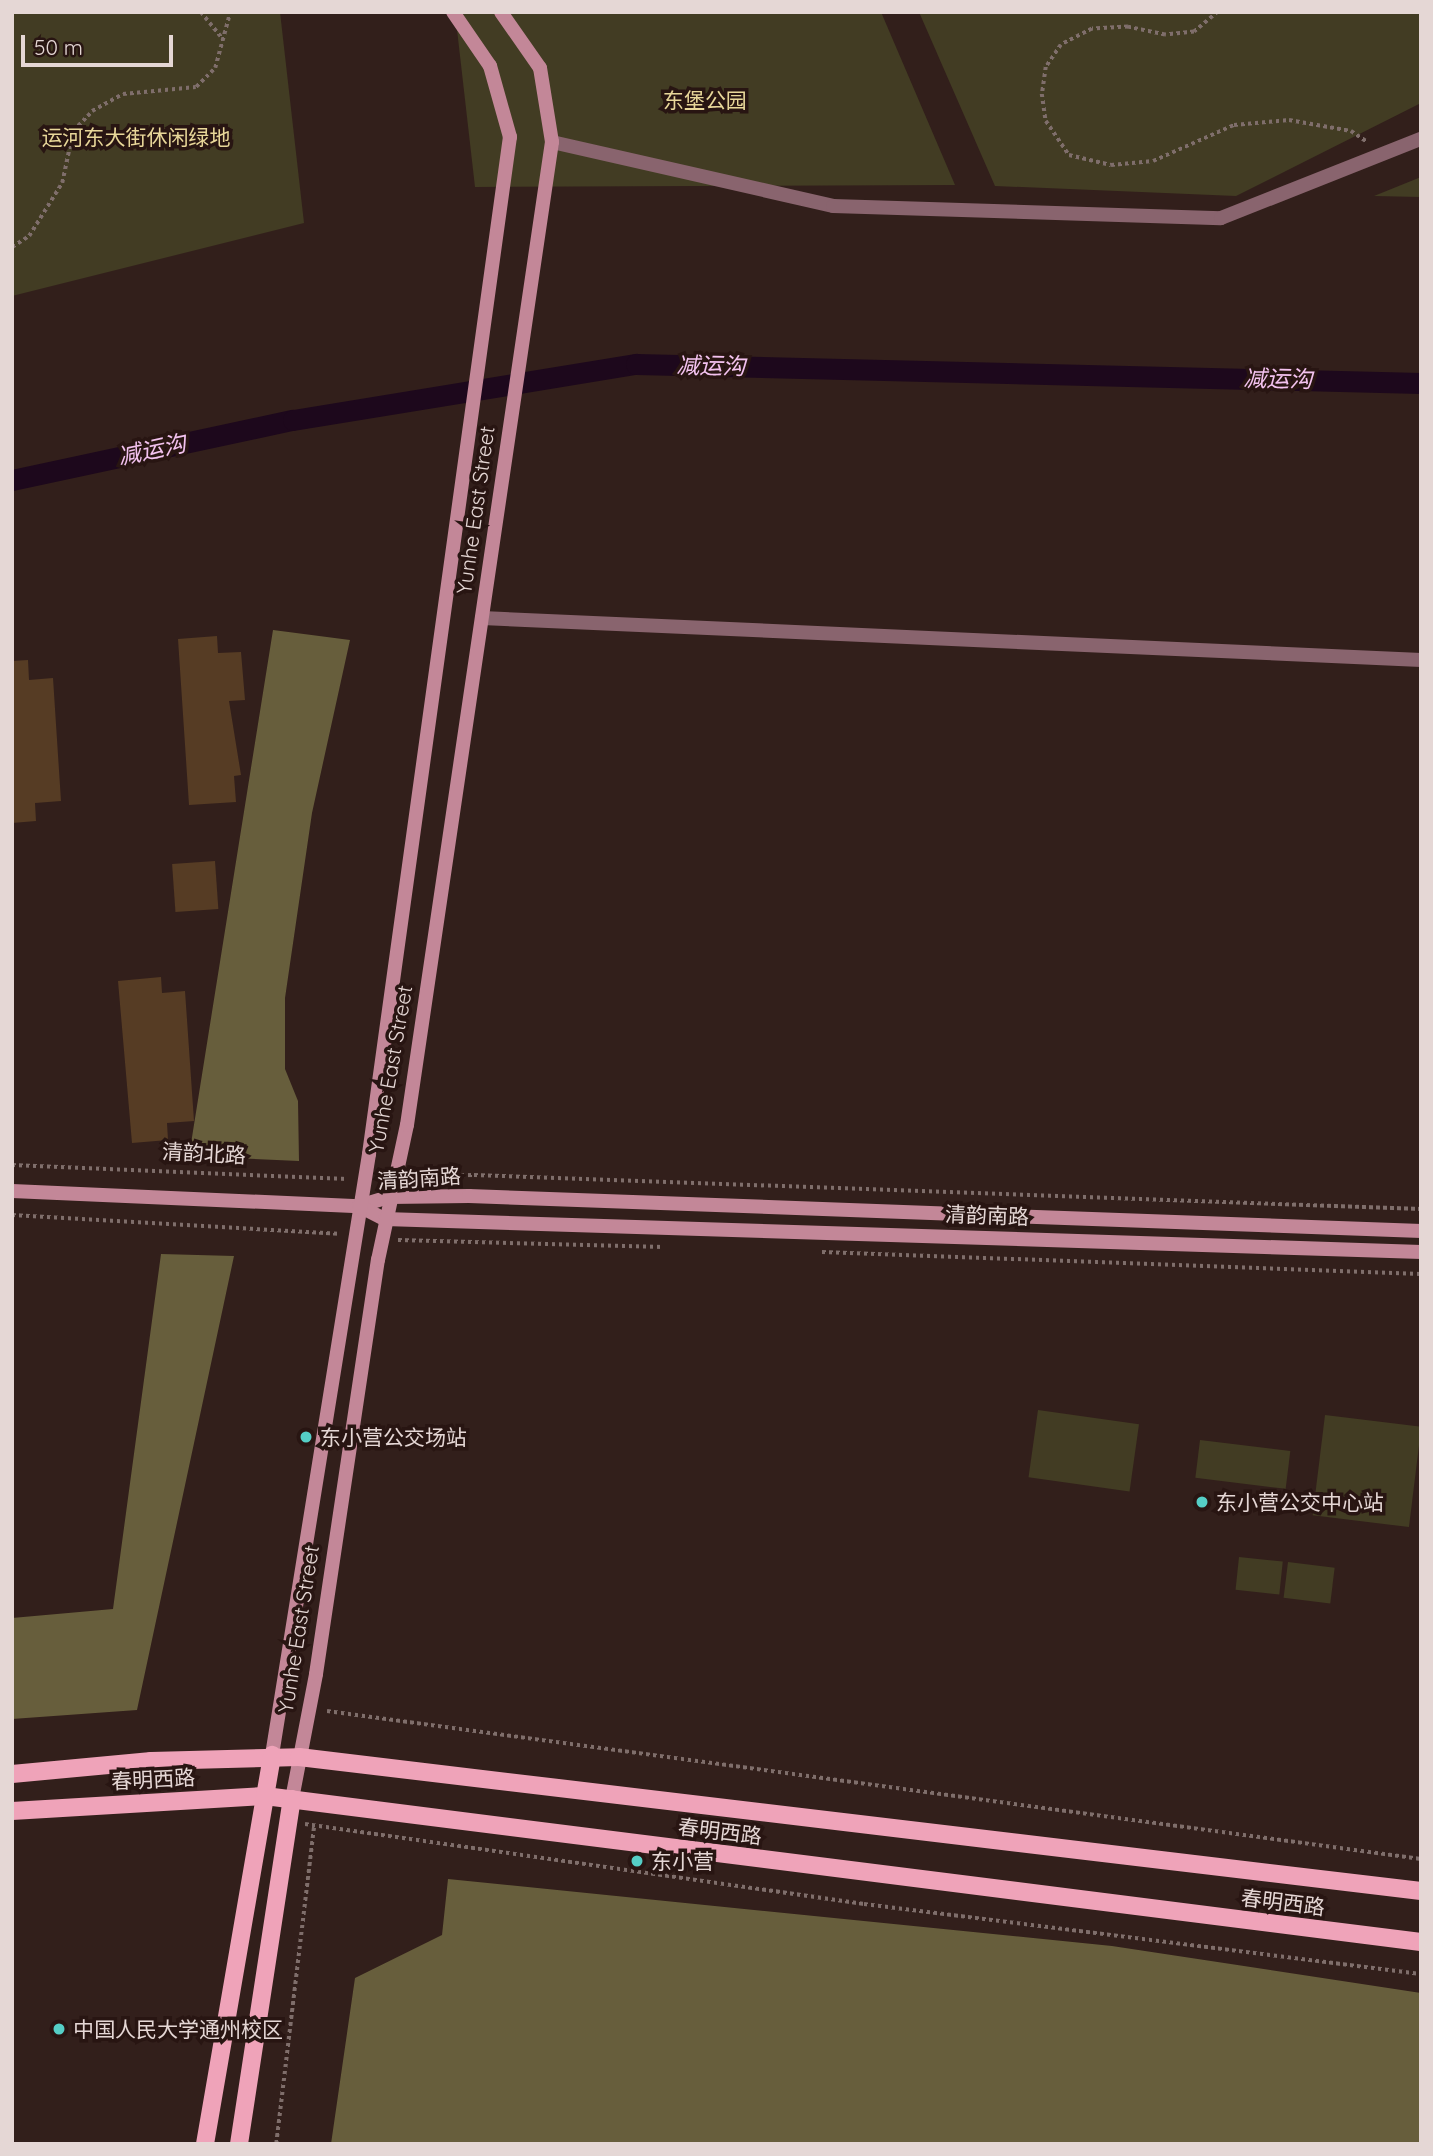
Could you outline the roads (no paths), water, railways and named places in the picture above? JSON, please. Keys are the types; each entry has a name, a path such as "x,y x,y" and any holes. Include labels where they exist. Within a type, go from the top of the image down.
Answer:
{"main road":[{"name":"Yunhe East Street","path":"205,2144 272,1755 365,1178 510,137 490,66 453,12"},
{"name":"Yunhe East Street","path":"239,2144 385,1219 407,1125 552,142 540,68 500,12"},
{"path":"12,1191 359,1206"},
{"name":"清韵南路","path":"359,1206 389,1197 469,1196 1421,1231"},
{"name":"清韵南路","path":"359,1206 385,1219 1421,1252"},
{"name":"春明西路","path":"12,1774 151,1760 272,1755 299,1757 1421,1891"},
{"name":"春明西路","path":"12,1811 265,1796 1421,1942"}],"street":[{"path":"552,142 833,206 1221,218 1421,139"},
{"path":"482,618 1421,660"}],"waterway":[{"name":"减运沟","path":"12,480 293,420 636,364 1421,383"}],"place":[{"name":"东小营公交场站","path":"306,1437"},
{"name":"东小营公交中心站","path":"1202,1502"},
{"name":"东小营","path":"637,1861"},
{"name":"中国人民大学通州校区","path":"59,2029"}],"park label":[{"name":"东堡公园","path":"705,100"},
{"name":"运河东大街休闲绿地","path":"136,137"}]}
